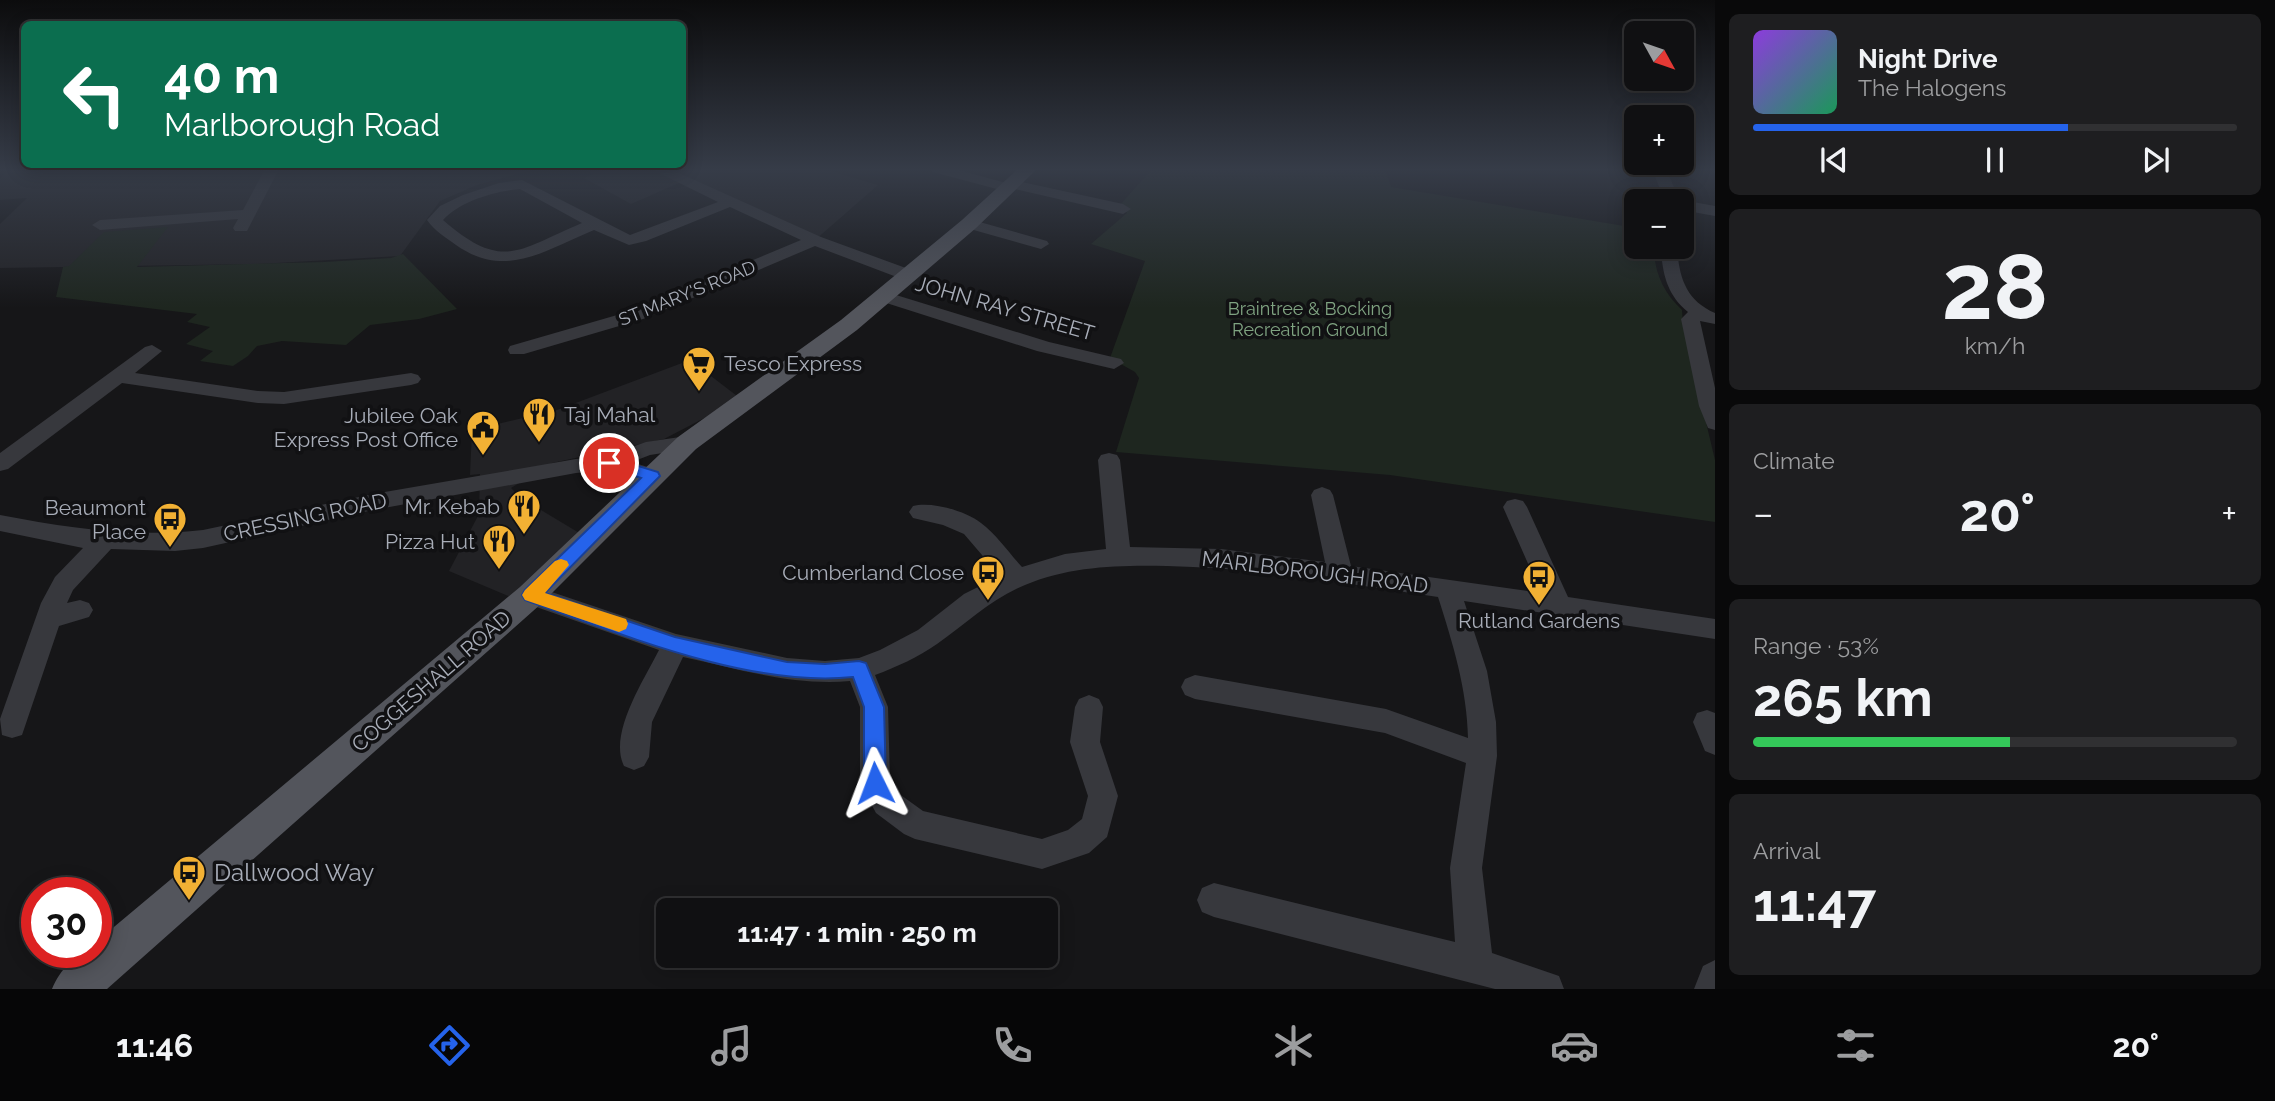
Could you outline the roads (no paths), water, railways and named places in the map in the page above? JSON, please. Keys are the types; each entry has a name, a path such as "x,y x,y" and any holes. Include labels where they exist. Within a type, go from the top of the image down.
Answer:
{"main road":[{"name":"COGGESHALL ROAD","path":"74,989 531,595 687,443 825,344 978,215"}],"street":[{"path":"146,221 151,215"},
{"path":"100,225 146,221 244,221 247,215"},
{"path":"439,215 435,220 439,225 496,258 518,255 594,224"},
{"path":"578,215 623,238 640,238 697,215"},
{"path":"759,215 815,240 908,275"},
{"path":"969,224 1013,242 1041,244"},
{"name":"ST MARY'S ROAD","path":"517,350 638,316 815,240"},
{"path":"1669,259 1679,296 1707,316"},
{"name":"JOHN RAY STREET","path":"883,296 1044,347 1114,362"},
{"path":"1707,316 1690,318 1715,424"},
{"path":"0,464 152,351"},
{"path":"118,377 258,397 284,398 411,379"},
{"name":"CRESSING ROAD","path":"0,523 104,541 203,539 373,502 527,474 609,463 646,449 687,443"},
{"path":"1109,460 1115,533 1120,556"},
{"name":"CRESSING ROAD","path":"609,463 652,476"},
{"path":"1322,495 1340,572"},
{"path":"1516,507 1558,604"},
{"path":"921,513 949,518 972,528 1017,578"},
{"path":"12,726 48,619 64,584 104,541"},
{"name":"MARLBOROUGH ROAD","path":"531,595 675,645 787,670 825,672 859,669 908,650 973,601 1017,578 1065,563 1120,556 1221,558 1340,572 1715,629"},
{"path":"1447,588 1478,681 1482,756 1466,856 1468,911 1476,965"},
{"path":"48,619 80,610"},
{"path":"634,757 638,722 675,645"},
{"path":"859,669 874,707 875,783 887,803 915,824 1042,854 1079,842 1096,827 1103,796 1085,742 1090,707"},
{"path":"1195,687 1386,721 1482,756"},
{"path":"1214,900 1476,965 1546,989"},
{"path":"1712,989 1715,978"}],"place":[{"name":"Tesco Express","path":"699,393"},
{"name":"Taj Mahal","path":"539,444"},
{"name":"Jubilee Oak Express Post Office","path":"483,457"},
{"name":"Mr. Kebab","path":"524,536"},
{"name":"Beaumont Place","path":"170,549"},
{"name":"Pizza Hut","path":"499,571"},
{"name":"Cumberland Close","path":"988,602"},
{"name":"Rutland Gardens","path":"1539,607"},
{"name":"Dallwood Way","path":"189,902"}],"park label":[{"name":"Braintree & Bocking Recreation Ground","path":"1310,318"}]}
